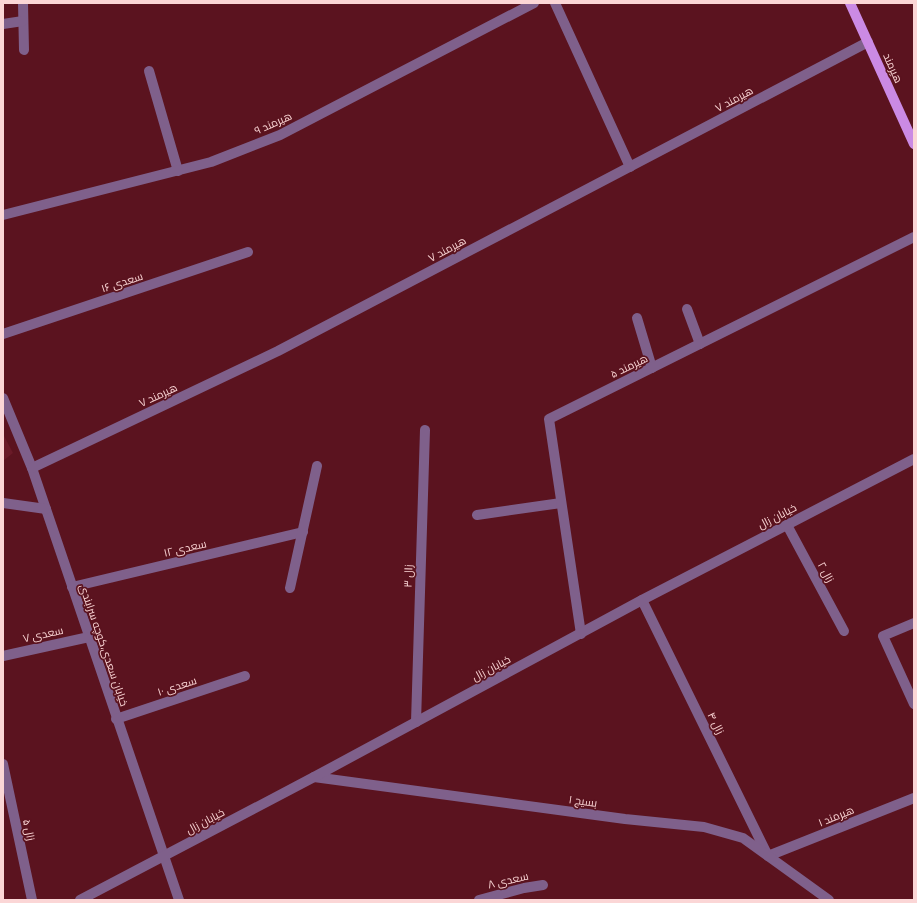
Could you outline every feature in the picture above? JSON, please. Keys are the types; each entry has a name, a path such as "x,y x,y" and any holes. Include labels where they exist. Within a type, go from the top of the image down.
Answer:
{"main road":[{"name":"هیرمند","path":"850,3 868,42 911,126 914,144"}],"street":[{"path":"23,3 24,50"},
{"name":"هیرمند ٩","path":"3,215 211,162 280,134 534,3"},
{"path":"555,3 630,167"},
{"path":"3,24 23,21"},
{"name":"هیرمند ٧","path":"32,468 278,351 868,42"},
{"path":"149,71 178,170"},
{"name":"هیرمند ۵","path":"580,634 549,419 914,237"},
{"name":"سعدی ۱۶","path":"3,334 248,252"},
{"path":"687,309 700,344"},
{"path":"637,318 652,368"},
{"name":"خیابان سعدی،کوچه سرابندی","path":"3,398 32,468 116,719 179,900"},
{"name":"زال ۳","path":"416,722 425,430"},
{"name":"خیابان زال","path":"80,900 314,777 642,600 914,459"},
{"path":"290,588 317,466"},
{"path":"3,503 46,509"},
{"path":"477,515 561,503"},
{"name":"زال ۲","path":"787,525 844,631"},
{"name":"سعدی ۱۲","path":"72,587 303,532"},
{"name":"زال ۴","path":"642,600 768,856"},
{"path":"914,623 883,636 914,704"},
{"name":"سعدی ۷","path":"3,656 89,637"},
{"name":"سعدی ۱۰","path":"116,719 246,676"},
{"name":"زال ۵","path":"3,764 32,900"},
{"name":"بسیج ۱","path":"314,777 625,819 704,827 743,838 822,899"},
{"name":"هیرمند ۱","path":"768,856 914,798"},
{"name":"سعدی ۸","path":"479,900 524,888 543,885"}],"shaded area":[{"path":"3,434 13,453 3,461"}]}
